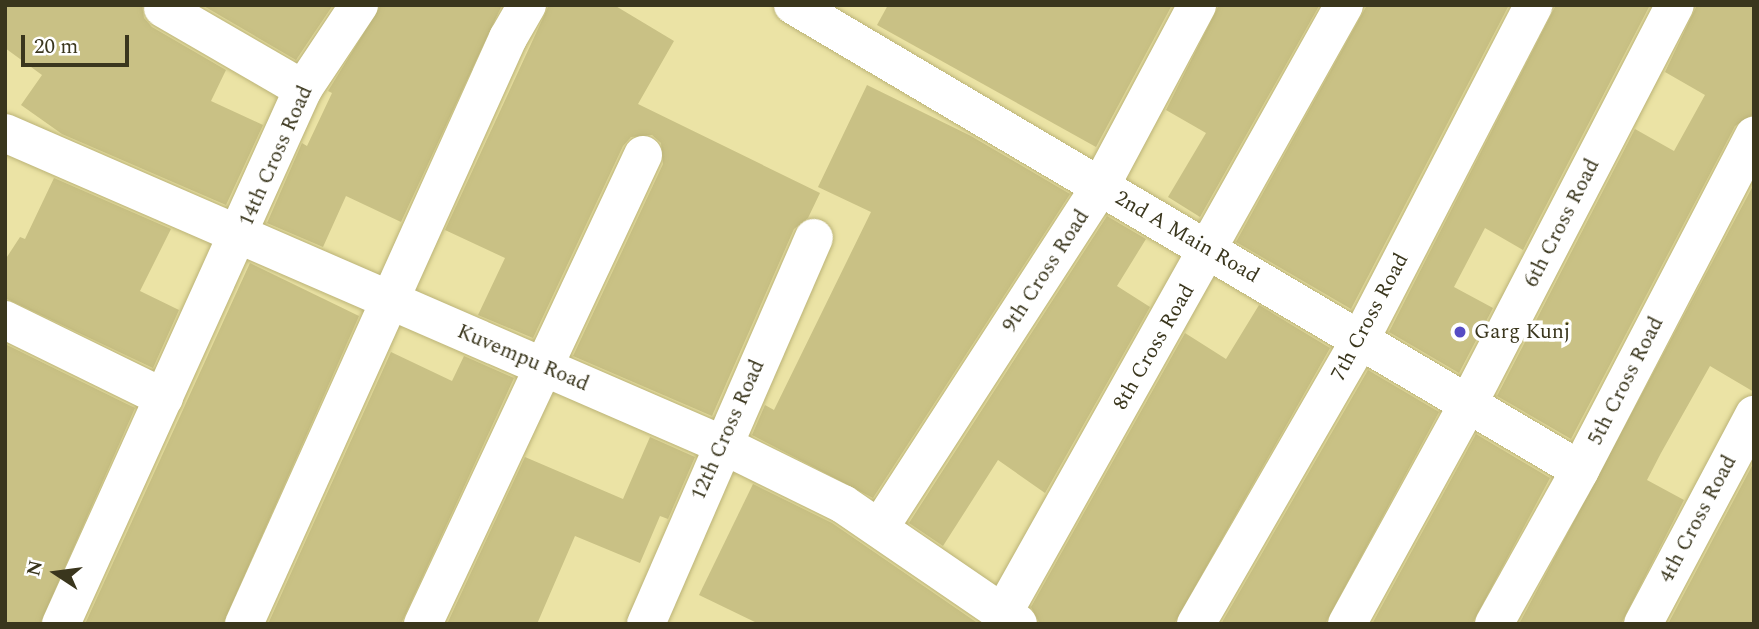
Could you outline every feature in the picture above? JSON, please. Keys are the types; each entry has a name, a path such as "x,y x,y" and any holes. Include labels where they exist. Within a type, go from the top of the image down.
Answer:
{"street":[{"name":"14th Cross Road","path":"61,624 239,236 303,89 359,5"},
{"path":"244,624 392,302 508,38 527,5"},
{"name":"2nd A Main Road","path":"793,5 1580,470"},
{"name":"9th Cross Road","path":"880,527 1100,187 1197,5"},
{"name":"8th Cross Road","path":"1011,619 1344,5"},
{"name":"7th Cross Road","path":"1196,624 1360,340 1534,5"},
{"name":"6th Cross Road","path":"1346,624 1469,402 1675,5"},
{"path":"163,8 303,89"},
{"name":"Kuvempu Road","path":"5,133 721,444 880,527 1011,619"},
{"name":"5th Cross Road","path":"1494,624 1580,470 1754,136"},
{"path":"423,624 643,155"},
{"name":"12th Cross Road","path":"646,624 721,444 814,238"},
{"path":"5,320 164,398"},
{"name":"4th Cross Road","path":"1643,624 1754,415"}],"building":[{"path":"5,5 142,5 144,18 152,27 226,70 211,101 263,125 226,205 62,134 21,105 42,75 5,48"},
{"path":"202,5 333,5 296,60"},
{"path":"381,5 502,5 401,222 346,196 323,247 267,223 302,143 307,146 332,93 328,91"},
{"path":"549,5 614,5 674,41 638,104 820,193 808,218 794,229 712,416 573,356 663,164 661,143 652,135 631,137 623,146 533,338 478,315 505,258 445,230"},
{"path":"888,5 1172,5 1096,147 877,25"},
{"path":"1219,5 1319,6 1200,217 1168,197 1206,133 1166,110"},
{"path":"1367,5 1509,5 1351,309 1236,242"},
{"path":"1556,5 1650,5 1523,250 1485,228 1454,287 1493,308 1459,373 1389,332"},
{"path":"1697,5 1754,5 1754,114 1735,126 1571,439 1497,396 1635,129 1674,151 1705,95 1665,72"},
{"path":"867,85 971,136 1070,194 873,498 752,435 765,405 774,410 871,212 818,187"},
{"path":"54,178 171,229 140,291 179,310 153,368 5,298 5,260 20,237 25,239"},
{"path":"1754,184 1754,392 1710,366 1647,480 1684,500 1621,624 1519,624"},
{"path":"1107,216 1146,239 1117,286 1150,307 1045,493 998,460 943,546 909,523"},
{"path":"250,263 359,316 223,624 85,624"},
{"path":"1259,305 1330,348 1174,624 1040,624 1031,607 1185,333 1226,359"},
{"path":"5,344 135,408 40,624 5,624"},
{"path":"391,352 452,381 464,356 514,378 401,624 268,624"},
{"path":"1368,370 1439,412 1325,624 1221,624"},
{"path":"1476,434 1550,478 1472,624 1372,624"},
{"path":"650,437 695,457 668,519 660,516 640,563 575,536 537,624 447,624 525,457 623,499"},
{"path":"1754,462 1754,624 1668,624"},
{"path":"753,484 832,523 979,624 759,624 699,595"}],"place":[{"name":"Garg Kunj","path":"1460,332"}]}
